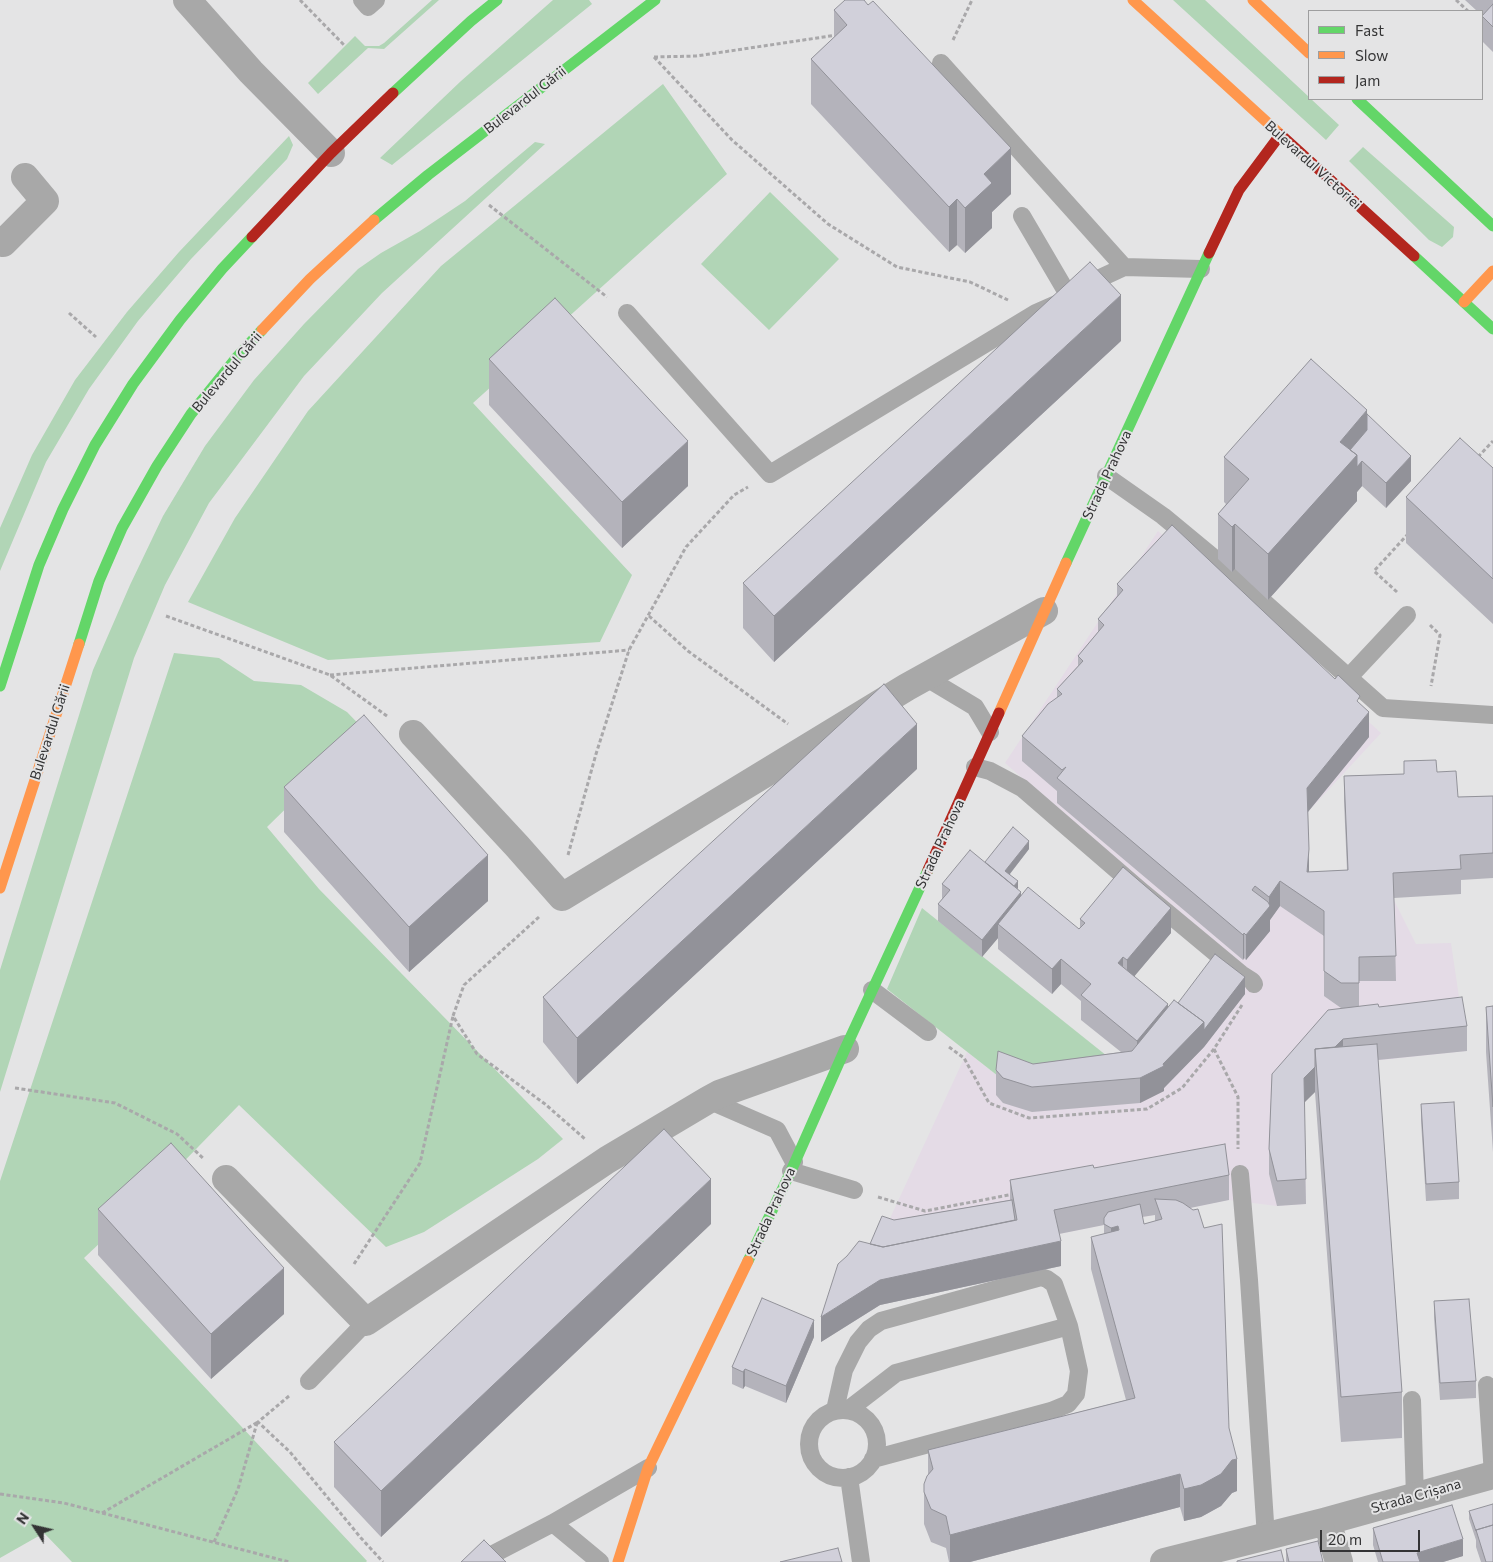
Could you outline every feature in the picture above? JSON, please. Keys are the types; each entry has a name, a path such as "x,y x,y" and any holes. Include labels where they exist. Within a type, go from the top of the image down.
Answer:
{"main road":[{"path":"0,686 39,565 63,509 95,445 124,399 180,320 222,269 331,153 401,85 497,0"},
{"name":"Bulevardul Gării","path":"0,888 99,581 122,528 157,466 191,414 243,350 310,279 365,228 428,175 655,0"},
{"name":"Bulevardul Victoriei","path":"1134,0 1493,329"},
{"path":"1253,0 1308,52"},
{"path":"1357,100 1493,226"},
{"name":"Strada Prahova","path":"618,1562 648,1468 793,1166 1201,269 1239,190 1280,135"},
{"path":"1464,302 1493,272"}],"street":[{"path":"187,0 251,72 331,153"},
{"path":"0,240 3,243 45,201 25,177"},
{"path":"413,734 517,846 572,891 925,677 1044,611"},
{"path":"226,1179 366,1322 608,1160 708,1100 719,1094 845,1049"},
{"name":"Strada Crișana","path":"1164,1562 1327,1521 1493,1475"},
{"path":"1327,1521 1339,1562"}],"lane":[{"path":"362,0 368,6 376,0"},
{"path":"941,63 1124,267"},
{"path":"1022,216 1070,298"},
{"path":"627,313 770,474 1036,313 1070,298 1096,280 1124,267 1201,269"},
{"path":"1106,476 1178,528 1383,708 1493,715"},
{"path":"1349,677 1407,615"},
{"path":"925,677 975,707 990,732"},
{"path":"974,767 990,771 1022,788 1140,890 1254,984"},
{"path":"872,990 928,1032"},
{"path":"708,1100 776,1130 793,1166 854,1190"},
{"path":"1240,1174 1266,1537"},
{"path":"841,1410 844,1370 858,1342 869,1329 881,1321 1041,1278 1047,1279 1054,1284 1069,1326 1079,1371 1076,1394 1068,1404 1051,1411 873,1459"},
{"path":"309,1381 366,1322"},
{"path":"841,1410 896,1373 1069,1326"},
{"path":"1488,1385 1493,1475"},
{"path":"1412,1400 1415,1497"},
{"path":"841,1410 862,1415 872,1426 876,1437 877,1448 873,1459 861,1473 849,1478 833,1477 822,1471 810,1456 808,1445 810,1432 818,1420 828,1412 841,1410"},
{"path":"478,1562 553,1523 648,1468"},
{"path":"849,1478 861,1562"},
{"path":"553,1523 600,1562"}],"path":[{"path":"300,0 346,46"},
{"path":"941,63 972,0"},
{"path":"1456,0 1467,10"},
{"path":"841,34 696,56 654,57 732,140 828,224 898,267 970,282 1036,313"},
{"path":"489,205 627,313"},
{"path":"69,313 96,337"},
{"path":"1473,462 1493,441"},
{"path":"336,1292 420,1164 453,1016 464,985 572,891 566,862 596,754 629,650 686,546 734,495 770,474"},
{"path":"1400,596 1374,571 1414,527"},
{"path":"648,615 688,651 814,743"},
{"path":"166,616 330,675 413,734"},
{"path":"1426,711 1440,635 1427,622"},
{"path":"330,675 629,650"},
{"path":"928,1032 964,1058 989,1103 1029,1118 1147,1109 1182,1088 1214,1049 1254,984"},
{"path":"453,1016 477,1054 545,1104 608,1160"},
{"path":"1214,1049 1238,1097 1238,1152"},
{"path":"15,1088 115,1103 177,1134 226,1179"},
{"path":"854,1190 926,1211 1022,1193"},
{"path":"102,1513 258,1422 309,1381"},
{"path":"214,1542 238,1489 258,1422"},
{"path":"258,1422 290,1452 383,1562"},
{"path":"0,1494 64,1503 290,1562"}],"shaded area":[{"path":"1158,531 1381,733 1307,813 1307,896 1393,898 1416,944 1451,943 1467,1051 1343,1064 1304,1103 1306,1204 1277,1206 1229,1200 1054,1235 867,1268 967,1052 998,1076 1131,1076 1226,955 1005,763"}],"green space":[{"path":"432,0 439,0 384,49 368,48 318,94 308,83 355,36 365,46 379,46"},
{"path":"553,0 589,0 592,4 392,165 380,158 461,81"},
{"path":"1173,0 1205,0 1308,96 1308,100 1312,100 1339,125 1326,140"},
{"path":"663,84 727,174 473,403 632,575 600,642 328,660 188,602 235,518 308,411 441,266"},
{"path":"289,136 293,145 287,159 191,259 138,321 89,389 46,462 0,571 0,528 32,455 75,380 127,312 179,252"},
{"path":"535,142 545,144 382,293 304,376 209,503 165,585 134,658 0,1092 0,970 93,670 163,516 205,446 254,380 304,324 358,269 465,201"},
{"path":"1363,147 1454,227 1453,237 1442,247 1429,240 1349,161"},
{"path":"770,192 839,259 769,330 701,264"},
{"path":"174,653 219,658 254,681 301,685 347,712 376,742 312,783 267,827 319,889 563,1139 538,1159 424,1232 386,1247 239,1105 158,1188 84,1258 366,1562 72,1562 44,1533 0,1558 0,1181"},
{"path":"922,908 1132,1076 998,1076 887,989"}],"building":[{"path":"845,0 864,0 868,5 873,1 1011,148 984,174 992,183 965,208 957,199 949,207 811,59 847,25 834,10"},
{"path":"1493,4 1493,27 1483,17"},
{"path":"1090,262 1121,295 774,616 743,583"},
{"path":"555,298 688,441 622,502 489,359"},
{"path":"1311,359 1367,410 1340,442 1357,455 1268,554 1235,524 1232,527 1218,514 1249,479 1224,457"},
{"path":"1367,414 1411,456 1386,483 1362,461 1357,467 1357,455 1350,450 1367,430"},
{"path":"1460,438 1493,468 1493,579 1406,497"},
{"path":"1172,525 1335,679 1338,675 1360,696 1357,701 1369,712 1307,788 1309,849 1307,872 1348,870 1344,776 1404,774 1404,761 1436,760 1437,772 1456,771 1458,797 1493,796 1493,853 1460,855 1461,869 1393,873 1396,956 1359,957 1359,983 1341,983 1324,971 1324,911 1280,881 1269,897 1255,886 1252,890 1268,902 1270,906 1246,935 1244,933 1243,935 1057,778 1066,767 1062,770 1022,736 1048,704 1062,694 1057,689 1083,661 1078,656 1104,625 1098,619 1123,590 1117,584"},
{"path":"884,684 917,724 577,1038 543,997"},
{"path":"364,715 488,855 409,927 284,787"},
{"path":"1013,827 1029,841 1005,871 1018,881 1014,886 985,862"},
{"path":"970,850 1021,892 982,940 938,904 950,890 942,884"},
{"path":"1123,867 1171,908 1127,960 1123,957 1118,963 1168,1004 1137,1041 1081,995 1091,984 1061,959 1052,969 998,924 1028,887 1079,929 1085,923 1080,919"},
{"path":"1215,954 1245,977 1204,1030 1204,1022 1178,1003"},
{"path":"1462,997 1467,1026 1343,1039 1335,1047 1315,1049 1315,1067 1304,1078 1306,1179 1277,1181 1269,1149 1272,1074 1328,1010 1378,1004 1379,1007"},
{"path":"1174,1000 1204,1022 1163,1064 1164,1066 1140,1078 1032,1087 1003,1078 996,1070 998,1051 1033,1064 1132,1051"},
{"path":"1493,1006 1493,1107 1486,1007"},
{"path":"1377,1044 1402,1392 1341,1397 1315,1049"},
{"path":"1454,1102 1459,1182 1426,1184 1421,1104"},
{"path":"664,1129 711,1179 381,1491 334,1442"},
{"path":"171,1143 284,1268 211,1334 98,1209"},
{"path":"1225,1144 1229,1175 1054,1210 1061,1241 880,1280 821,1317 838,1264 859,1241 883,1247 1017,1220 1010,1180 1093,1165 1094,1168"},
{"path":"1155,1199 1176,1200 1193,1210 1198,1209 1204,1228 1222,1224 1229,1428 1237,1459 1232,1460 1221,1474 1201,1485 1184,1489 1180,1474 950,1535 946,1516 931,1509 924,1492 927,1476 933,1469 928,1450 1135,1398 1091,1237 1119,1230 1118,1226 1111,1228 1104,1224 1104,1218 1108,1212 1140,1204 1144,1224 1162,1219"},
{"path":"1012,1200 1015,1220 883,1247 870,1244 882,1216 894,1220"},
{"path":"762,1298 814,1320 786,1386 745,1369 743,1372 732,1367"},
{"path":"1469,1299 1476,1381 1440,1383 1434,1301"},
{"path":"1493,1504 1493,1525 1476,1531 1469,1511"},
{"path":"1452,1505 1463,1539 1417,1553 1420,1562 1383,1562 1373,1528"},
{"path":"1493,1525 1493,1562 1486,1562 1476,1530"},
{"path":"484,1540 506,1562 461,1562"},
{"path":"1318,1541 1323,1562 1289,1562 1286,1549"},
{"path":"838,1548 842,1562 780,1562"},
{"path":"1281,1550 1284,1562 1237,1562 1237,1561"}],"traffic: fast":[{"path":"393,93 471,21 497,0"},
{"path":"374,220 428,175 655,0"},
{"path":"1358,100 1493,226"},
{"path":"0,686 39,565 63,509 95,445 133,384 180,320 222,269 252,237"},
{"path":"1066,563 1209,253"},
{"path":"1414,256 1493,329"},
{"path":"79,644 99,581 122,528 157,466 191,414 237,357 262,330"},
{"path":"748,1261 928,870"}],"traffic: slow":[{"path":"1133,0 1281,135"},
{"path":"1253,0 1308,52"},
{"path":"262,330 310,279 374,220"},
{"path":"1464,302 1493,271"},
{"path":"999,713 1066,563"},
{"path":"0,888 79,644"},
{"path":"618,1562 648,1468 748,1261"}],"traffic: jam":[{"path":"252,237 331,153 393,93"},
{"path":"1209,253 1239,190 1280,135"},
{"path":"1281,135 1414,256"},
{"path":"928,870 999,713"}]}
